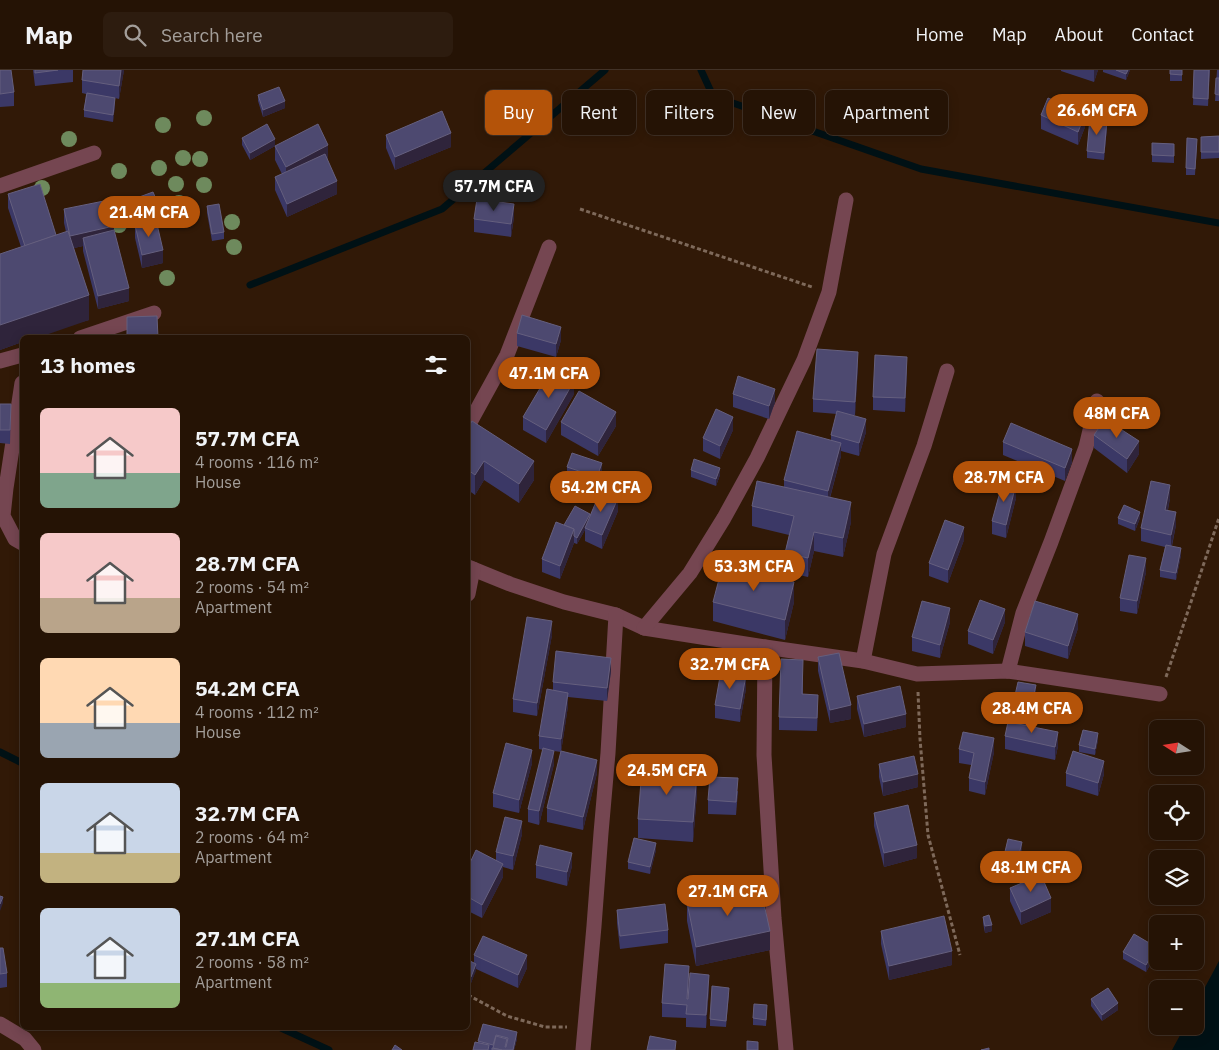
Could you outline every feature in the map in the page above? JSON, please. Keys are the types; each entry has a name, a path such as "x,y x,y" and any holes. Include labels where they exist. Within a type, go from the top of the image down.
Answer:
{"street":[{"path":"0,186 94,153"},
{"path":"644,628 690,573 724,518 757,458 804,360 829,292 846,200"},
{"path":"470,422 507,355 549,247"},
{"path":"89,335 154,313"},
{"path":"0,361 20,356"},
{"path":"863,661 884,554 924,446 946,371"},
{"path":"20,396 3,516 15,540 20,542"},
{"path":"1008,670 1023,613 1086,446 1097,401"},
{"path":"470,568 564,602 616,614 644,628 863,661 917,674 1008,670 1160,694"},
{"path":"583,1050 608,753 616,614"},
{"path":"765,647 764,755 774,918 786,1050"},
{"path":"0,1024 25,1039 34,1050"}],"path":[{"path":"580,209 829,292"},
{"path":"1160,694 1219,518"},
{"path":"917,674 928,835 960,955"},
{"path":"470,995 507,1016 526,1022 545,1027 585,1026"}],"shaded area":[{"path":"1219,961 1219,1050 1172,1050 1180,1035 1204,1035 1204,989"}],"building":[{"path":"0,70 11,70 14,92 0,94"},
{"path":"35,70 58,70 35,73"},
{"path":"83,70 121,70 119,86 82,80"},
{"path":"1116,70 1128,70 1126,74"},
{"path":"1170,70 1182,70 1182,75 1170,74"},
{"path":"1194,70 1209,70 1208,99 1193,98"},
{"path":"1216,78 1219,78 1219,95 1215,94"},
{"path":"279,87 285,101 263,110 258,95"},
{"path":"87,93 115,98 113,115 84,110"},
{"path":"1048,98 1085,114 1078,132 1041,115"},
{"path":"442,111 451,133 395,157 386,135"},
{"path":"1090,118 1107,120 1104,153 1087,151"},
{"path":"267,124 275,139 250,153 242,138"},
{"path":"318,124 328,145 286,167 275,146"},
{"path":"1219,136 1219,152 1201,152 1201,137"},
{"path":"1187,138 1197,139 1195,169 1186,168"},
{"path":"1152,143 1174,144 1174,156 1152,155"},
{"path":"325,154 337,181 287,204 275,177"},
{"path":"40,184 56,235 25,246 8,194"},
{"path":"153,192 159,206 137,214 131,200"},
{"path":"477,199 514,204 511,224 474,219"},
{"path":"109,200 114,226 70,236 64,209"},
{"path":"219,204 224,232 212,234 207,206"},
{"path":"156,220 163,250 142,255 135,225"},
{"path":"114,230 129,288 98,296 83,238"},
{"path":"68,231 89,295 0,325 0,254"},
{"path":"522,315 561,327 556,344 517,333"},
{"path":"157,316 158,335 127,335 127,317"},
{"path":"817,349 858,352 855,402 813,399"},
{"path":"875,355 907,357 905,398 873,397"},
{"path":"552,368 574,381 546,430 523,417"},
{"path":"738,376 775,389 769,406 733,394"},
{"path":"579,391 616,412 598,443 561,422"},
{"path":"0,404 11,404 10,430 0,430"},
{"path":"716,409 733,417 720,446 703,438"},
{"path":"837,411 866,419 859,443 831,435"},
{"path":"1105,419 1139,441 1127,459 1094,435"},
{"path":"472,421 534,461 519,484 484,461 475,475 470,471 470,424"},
{"path":"1011,423 1072,449 1065,468 1003,442"},
{"path":"797,431 841,443 828,491 784,480"},
{"path":"572,453 602,463 597,477 567,467"},
{"path":"694,459 720,468 716,479 691,470"},
{"path":"757,481 851,502 843,538 814,532 808,558 785,553 794,516 752,506"},
{"path":"1003,481 1016,484 1006,525 992,521"},
{"path":"1151,481 1170,485 1165,510 1176,512 1171,535 1141,528"},
{"path":"601,490 618,498 602,535 585,528"},
{"path":"1124,505 1140,512 1135,524 1118,518"},
{"path":"575,506 590,514 577,538 574,536 574,529 564,525"},
{"path":"945,520 964,527 948,570 929,563"},
{"path":"556,522 574,529 560,566 542,559"},
{"path":"1166,545 1181,548 1176,573 1160,570"},
{"path":"1129,555 1146,558 1137,601 1120,598"},
{"path":"723,564 794,582 785,620 713,602"},
{"path":"980,600 1005,609 993,640 968,631"},
{"path":"922,601 950,608 940,645 912,637"},
{"path":"1035,601 1078,614 1068,646 1025,632"},
{"path":"527,617 552,621 537,703 513,699"},
{"path":"556,651 611,658 607,688 553,682"},
{"path":"839,653 851,705 830,710 818,657"},
{"path":"781,659 803,660 802,694 818,695 817,718 779,717"},
{"path":"721,671 746,675 740,709 715,705"},
{"path":"1018,682 1036,685 1029,717 1011,713"},
{"path":"900,686 906,714 864,724 857,696"},
{"path":"547,689 568,693 561,739 539,736"},
{"path":"1056,693 1070,696 1065,717 1052,715"},
{"path":"1008,722 1058,732 1055,747 1005,736"},
{"path":"1083,730 1098,733 1095,749 1079,745"},
{"path":"963,732 994,738 985,782 969,778 974,753 959,749"},
{"path":"506,743 532,750 519,800 493,793"},
{"path":"543,748 554,751 539,811 528,809"},
{"path":"561,751 597,760 583,817 547,808"},
{"path":"1073,751 1104,761 1098,783 1066,773"},
{"path":"914,756 918,774 883,782 879,764"},
{"path":"642,769 697,773 693,822 638,819"},
{"path":"710,777 738,778 736,802 708,800"},
{"path":"908,805 917,845 884,853 874,813"},
{"path":"505,817 522,821 513,856 496,852"},
{"path":"634,838 656,843 650,867 628,862"},
{"path":"1008,839 1022,842 1018,859 1004,856"},
{"path":"540,845 572,853 567,872 536,865"},
{"path":"476,850 503,864 482,905 470,898 470,863"},
{"path":"1041,875 1051,898 1021,912 1010,888"},
{"path":"760,886 770,931 696,947 687,902"},
{"path":"665,904 668,930 620,936 617,910"},
{"path":"989,915 992,925 985,926 983,917"},
{"path":"944,916 952,951 889,966 881,931"},
{"path":"1134,934 1149,943 1149,960 1146,965 1123,952"},
{"path":"483,936 527,955 518,975 474,955"},
{"path":"0,948 3,948 7,973 0,974"},
{"path":"470,961 476,964 470,976"},
{"path":"665,964 689,966 687,999 690,973 709,975 706,1015 686,1014 687,1005 662,1003"},
{"path":"712,986 729,988 726,1021 710,1019"},
{"path":"1108,988 1118,1003 1102,1015 1091,999"},
{"path":"754,1004 767,1005 766,1020 753,1018"},
{"path":"483,1024 517,1032 513,1050 493,1048 496,1036 507,1039 505,1047 508,1038 496,1035 493,1045 478,1041"},
{"path":"650,1036 676,1041 675,1050 647,1050"},
{"path":"747,1041 758,1042 758,1050 747,1050"},
{"path":"475,1042 489,1045 488,1050 473,1050"},
{"path":"395,1045 402,1050 392,1050"}],"waterway":[{"path":"250,285 442,209 605,70"},
{"path":"701,70 713,96 921,169 1219,223"},
{"path":"0,752 20,762"},
{"path":"285,1030 329,1050"}]}
